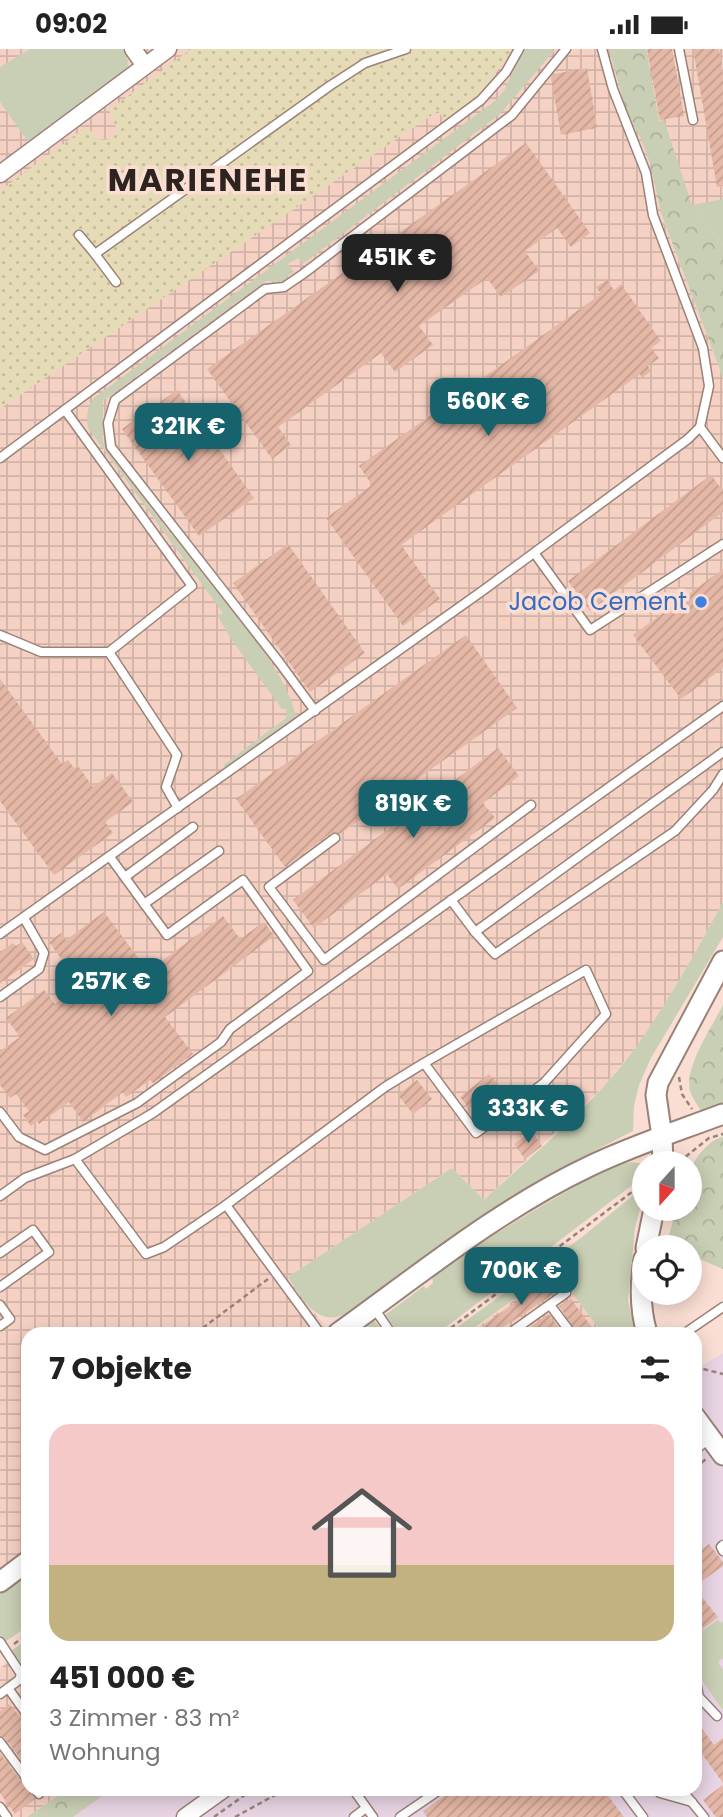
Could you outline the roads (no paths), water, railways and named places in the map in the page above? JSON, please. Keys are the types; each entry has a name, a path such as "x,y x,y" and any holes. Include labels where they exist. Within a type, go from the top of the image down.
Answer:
{"street":[{"path":"133,49 145,66"},
{"path":"0,174 168,49"},
{"path":"663,1151 656,1095 658,1083 723,961"},
{"path":"347,1327 513,1209 588,1167 723,1114"},
{"path":"642,1305 645,1327"},
{"path":"702,1441 723,1455"},
{"path":"0,1581 21,1566"},
{"path":"184,1817 214,1796"}],"lane":[{"path":"95,254 331,85 365,63 406,49"},
{"path":"0,458 481,100 506,72 519,49"},
{"path":"315,711 111,447 108,423 115,400 265,289 284,287 303,274 512,115 566,49"},
{"path":"0,934 534,554 688,439 700,427 709,386 703,348 653,215 646,173 613,89 602,49"},
{"path":"679,49 693,120"},
{"path":"79,235 116,282"},
{"path":"0,635 41,652 109,652 192,586 65,410"},
{"path":"700,427 723,458"},
{"path":"534,554 590,630 723,544"},
{"path":"109,652 177,755 166,787 178,808"},
{"path":"0,1196 25,1178 75,1159 153,1112 723,705"},
{"path":"475,932 723,752"},
{"path":"451,900 495,954 676,831 713,790 723,774"},
{"path":"335,838 269,887 324,960 531,805"},
{"path":"125,877 193,827"},
{"path":"144,904 219,851"},
{"path":"0,1112 19,1137 44,1150 137,1103 221,1042 230,1029 308,971 243,880 167,935 110,857"},
{"path":"0,997 39,969 44,953 24,918"},
{"path":"75,1159 146,1254 164,1247 226,1205 385,1087 424,1063 586,970 606,1014 544,1083 476,1133 424,1063"},
{"path":"226,1205 316,1327"},
{"path":"0,1253 33,1230 49,1252 0,1287"},
{"path":"526,1327 566,1293"},
{"path":"550,1304 567,1327"},
{"path":"0,1305 10,1319 0,1326"},
{"path":"694,1327 723,1307"},
{"path":"374,1308 387,1327"},
{"path":"723,1545 720,1547 723,1551"},
{"path":"0,1642 21,1674 19,1680 0,1694"},
{"path":"8,1688 21,1706"},
{"path":"702,1700 717,1716"},
{"path":"0,1742 21,1770"},
{"path":"357,1796 373,1817"},
{"path":"400,1817 431,1796"},
{"path":"627,1796 643,1817"},
{"path":"671,1796 692,1802"},
{"path":"687,1796 704,1817"},
{"path":"0,1807 8,1817"},
{"path":"354,1817 366,1808"}],"place":[{"name":"Jacob Cement","path":"701,602"}],"district":[{"name":"MARIENEHE","path":"208,180"}]}
